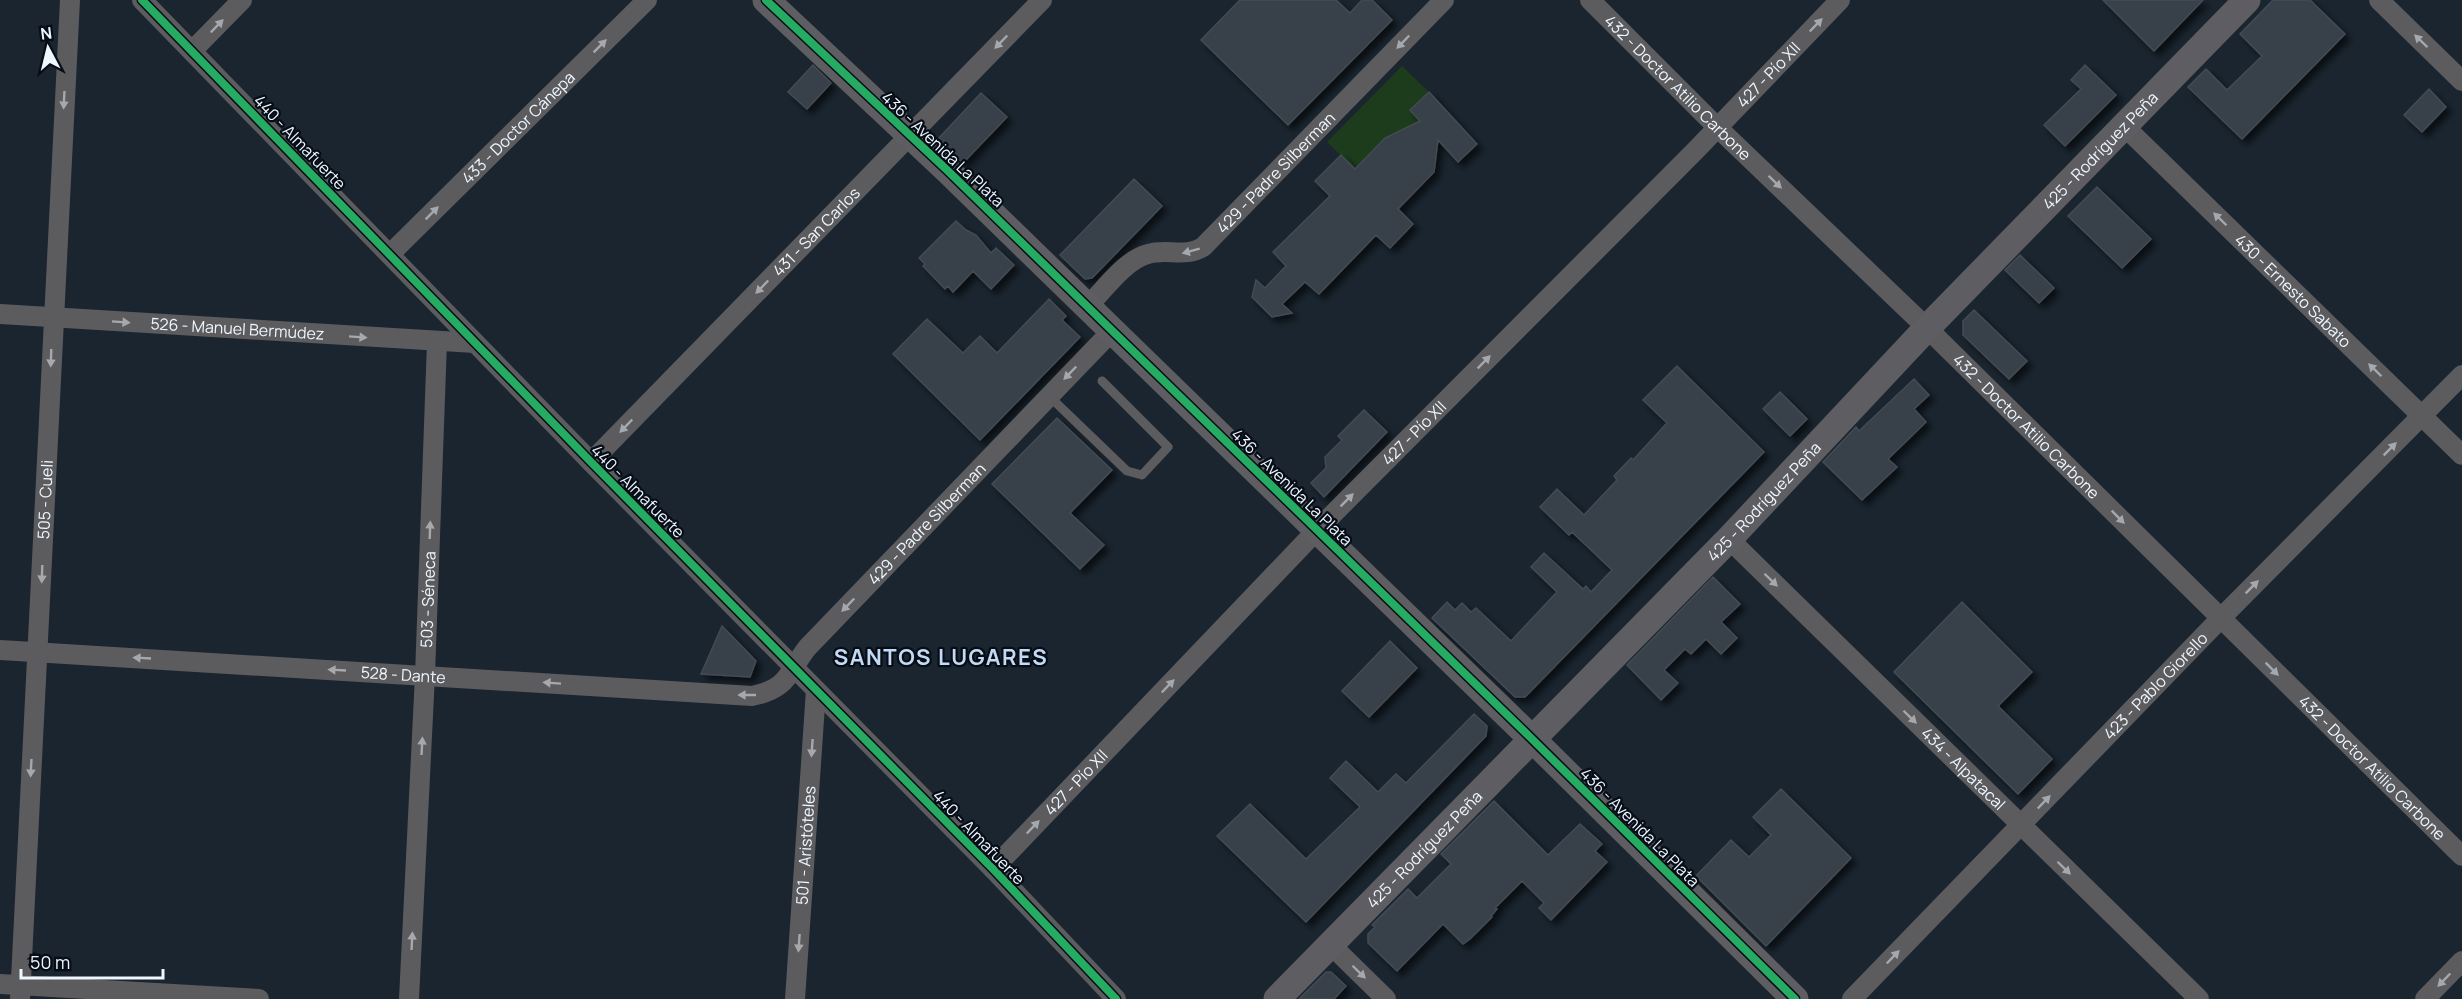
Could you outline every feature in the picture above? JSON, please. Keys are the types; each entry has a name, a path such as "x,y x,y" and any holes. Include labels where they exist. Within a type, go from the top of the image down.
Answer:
{"street":[{"name":"505 - Cueli","path":"20,992 52,317 70,0"},
{"name":"440 - Almafuerte","path":"142,0 591,462 993,869 1116,999"},
{"path":"192,51 242,0"},
{"name":"433 - Doctor Cánepa","path":"390,254 647,0"},
{"name":"436 - Avenida La Plata","path":"766,0 947,170 1111,332 1532,738 1795,999"},
{"name":"431 - San Carlos","path":"591,462 1042,0"},
{"name":"429 - Padre Silberman","path":"1087,307 1134,259 1158,252 1194,253 1203,247 1444,0"},
{"name":"432 - Doctor Atilio Carbone","path":"1590,0 1717,127 1927,328 2462,856"},
{"name":"427 - Pío XII","path":"993,869 1317,530 1840,0"},
{"name":"425 - Rodríguez Peña","path":"1277,999 1729,539 1927,328 2247,0"},
{"path":"2379,0 2462,81"},
{"name":"430 - Ernesto Sabato","path":"2124,126 2462,455"},
{"name":"526 - Manuel Bermúdez","path":"0,314 475,343"},
{"name":"429 - Padre Silberman","path":"795,668 807,648 1111,332"},
{"name":"503 - Séneca","path":"410,999 437,342"},
{"name":"423 - Pablo Giorello","path":"1852,999 2221,618 2462,375"},
{"name":"434 - Alpatacal","path":"1729,539 2199,999"},
{"name":"528 - Dante","path":"0,650 752,696 776,688 795,668"},
{"name":"501 - Aristóteles","path":"795,999 816,690"},
{"path":"1331,945 1386,999"},
{"path":"2426,999 2462,961"},
{"path":"0,984 20,992 259,999"}],"lane":[{"path":"1049,396 1127,471 1142,475 1168,447 1102,381"}],"green space":[{"path":"1402,66 1429,92 1410,110 1423,124 1400,131 1384,140 1355,169 1327,142"}],"building":[{"path":"1240,0 1336,0 1350,13 1362,0 1372,0 1392,20 1288,125 1201,40"},
{"path":"2103,0 2203,0 2154,51"},
{"path":"2273,0 2310,0 2345,34 2242,139 2188,87 2206,69 2227,90 2262,56 2240,34"},
{"path":"813,65 831,83 807,109 788,92"},
{"path":"2085,65 2116,95 2065,146 2044,125 2081,89 2071,80"},
{"path":"2429,89 2446,107 2422,132 2404,115"},
{"path":"1429,92 1477,144 1458,162 1438,140 1434,172 1398,209 1413,224 1390,248 1376,235 1319,294 1305,282 1282,304 1292,313 1272,317 1252,297 1256,280 1265,288 1286,266 1273,252 1330,196 1315,181 1341,155 1355,169 1385,138 1420,121 1410,110"},
{"path":"981,93 1007,117 963,163 938,139"},
{"path":"1134,179 1162,206 1092,278 1085,279 1060,255"},
{"path":"2097,187 2151,239 2122,268 2068,216"},
{"path":"956,221 976,235 991,253 996,248 1014,265 991,289 973,271 953,292 948,286 945,289 923,266 925,264 919,258"},
{"path":"2020,255 2054,288 2039,303 2005,270"},
{"path":"1049,299 1066,316 1062,320 1080,337 980,440 893,354 927,319 963,353 980,336 997,353"},
{"path":"1974,310 2027,361 2009,379 1963,335 1963,321"},
{"path":"1677,366 1764,452 1525,697 1515,697 1432,618 1447,602 1455,610 1462,603 1471,612 1476,608 1511,641 1557,592 1531,567 1544,553 1583,589 1586,586 1591,592 1612,570 1572,532 1569,535 1540,507 1557,489 1584,515 1617,480 1614,476 1631,458 1633,460 1667,423 1643,400"},
{"path":"1914,379 1929,395 1914,409 1926,422 1888,459 1897,467 1862,500 1823,462 1856,427 1859,431"},
{"path":"1780,392 1807,419 1790,436 1763,409"},
{"path":"1364,410 1387,432 1324,497 1311,483 1326,468 1325,457 1342,440 1338,436"},
{"path":"1057,418 1112,470 1070,513 1104,545 1080,569 992,484"},
{"path":"1713,577 1740,604 1721,622 1737,638 1721,654 1706,639 1691,654 1685,649 1664,670 1678,683 1661,700 1627,665"},
{"path":"1962,602 2032,672 1998,706 2052,759 2018,794 1894,672"},
{"path":"722,626 756,661 750,677 701,674"},
{"path":"1390,641 1417,668 1369,717 1342,691"},
{"path":"1474,714 1487,726 1486,736 1306,922 1217,836 1250,804 1306,859 1360,807 1330,778 1346,761 1378,792 1396,774 1406,783"},
{"path":"1781,789 1851,858 1766,946 1696,876 1731,840 1749,857 1771,835 1753,817"},
{"path":"1494,801 1548,855 1580,824 1602,844 1595,851 1607,862 1551,920 1539,908 1544,903 1522,881 1495,908 1497,909 1492,917 1470,939 1463,944 1443,924 1397,971 1368,943 1368,934 1375,927 1372,925 1408,889 1417,898 1451,864 1441,854"},
{"path":"1326,972 1331,972 1346,986 1334,999 1299,999"}],"cycle path":[{"path":"142,0 591,462 993,869 1116,999"},
{"path":"766,0 947,170 1531,738 1795,999"}],"district":[{"name":"SANTOS LUGARES","path":"941,657"}]}
